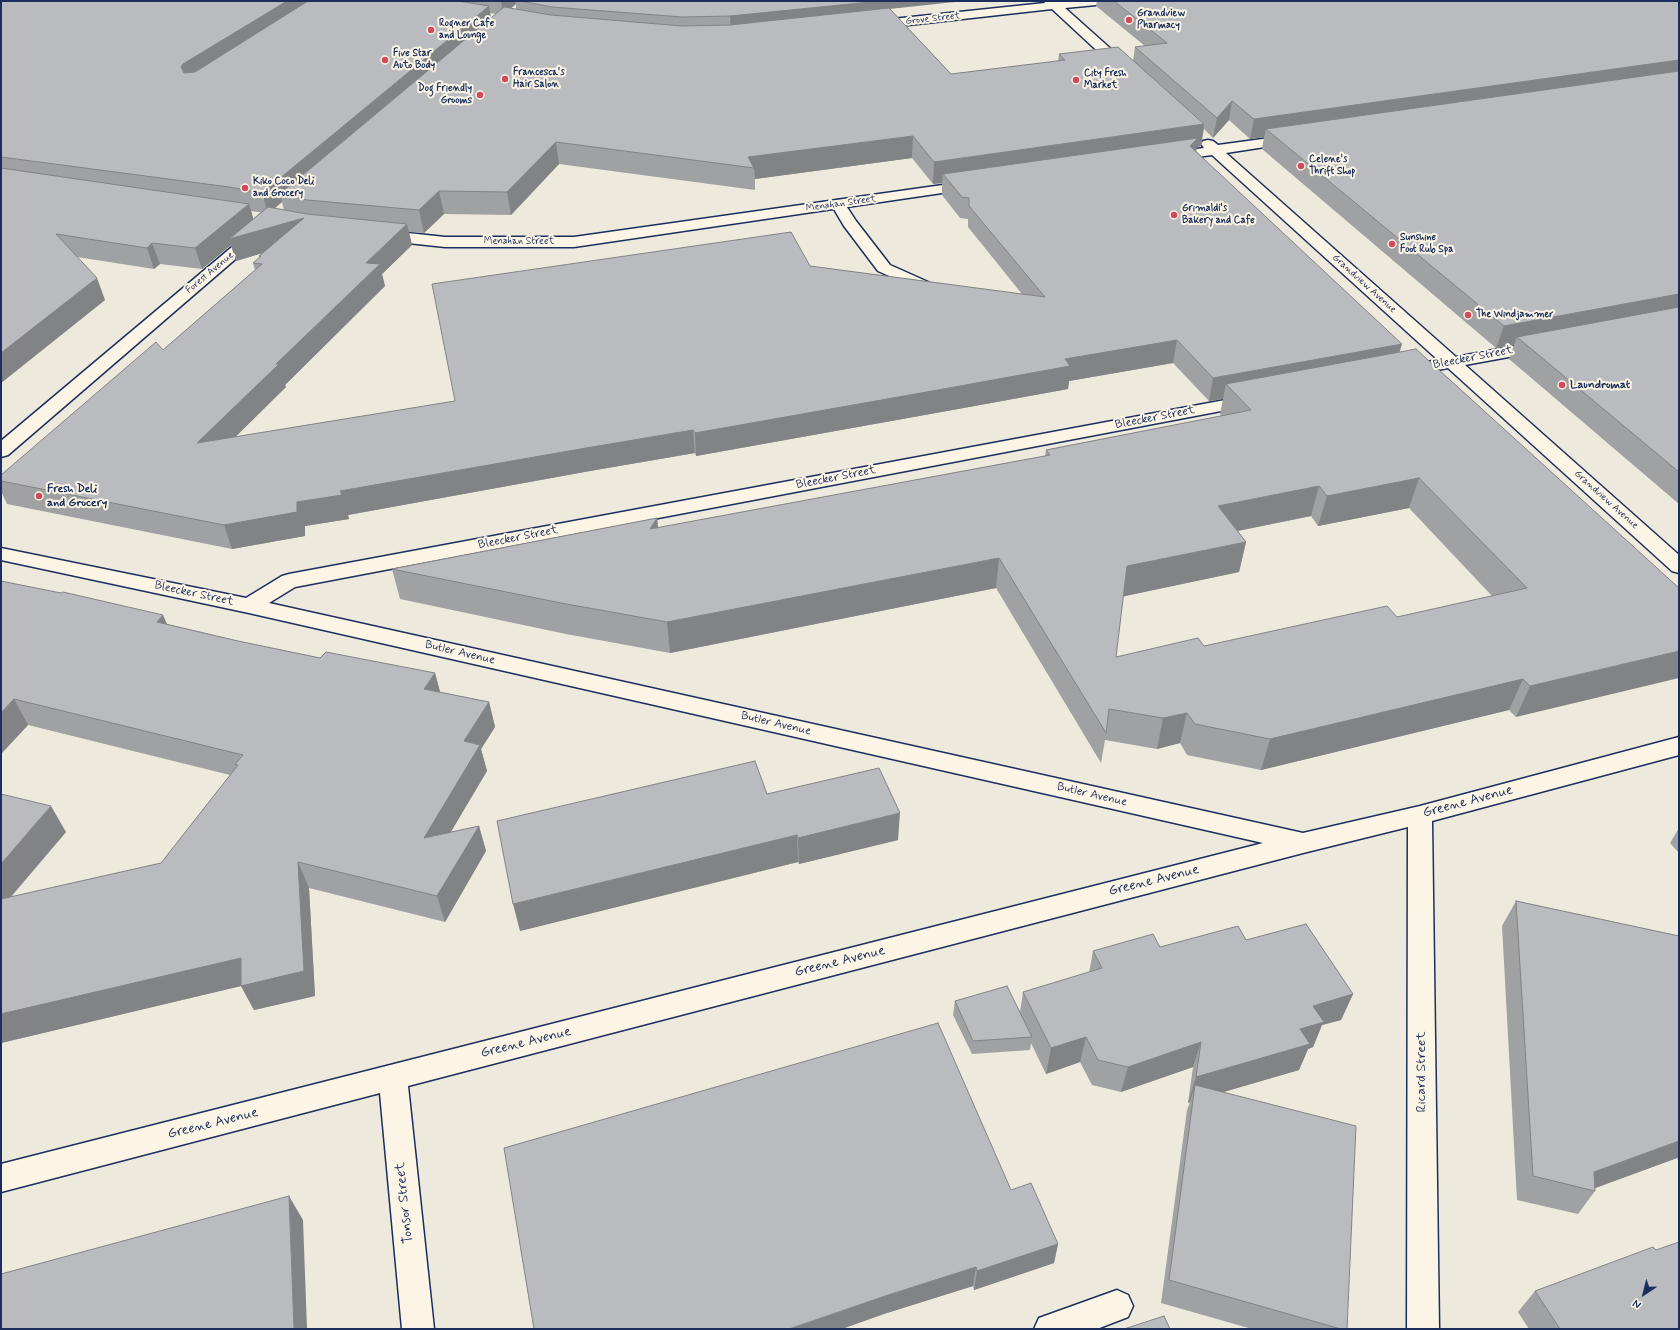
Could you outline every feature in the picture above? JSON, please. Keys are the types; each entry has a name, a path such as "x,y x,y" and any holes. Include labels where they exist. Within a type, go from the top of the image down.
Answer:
{"street":[{"name":"Grove Street","path":"858,27 1053,3 1096,1"},
{"path":"1053,3 1135,78"},
{"name":"Grandview Avenue","path":"1199,135 1679,566"},
{"path":"1157,158 1305,137"},
{"name":"Menahan Street","path":"368,234 445,242 574,242 986,183"},
{"path":"838,204 848,223 884,268 931,289"},
{"name":"Forest Avenue","path":"1,451 266,226"},
{"name":"Bleecker Street","path":"1389,374 1557,343"},
{"name":"Bleecker Street","path":"1,554 249,606 288,581 1271,396"},
{"name":"Butler Avenue","path":"249,606 1303,843"},
{"name":"Greene Avenue","path":"1,1178 1303,843 1420,815 1679,746"},
{"name":"Ricard Street","path":"1420,815 1423,1329"},
{"name":"Tonsor Street","path":"393,1078 418,1329"},
{"path":"1050,1329 1117,1306"}],"building":[{"path":"1,1 287,1 183,64 181,67 184,73 195,72 308,1 458,1 489,6 262,193 229,187 1,157"},
{"path":"520,1 880,1 730,16 682,17 552,7"},
{"path":"1114,1 1679,1 1679,60 1254,119 1232,101 1217,118 1135,47 1167,43"},
{"path":"504,7 551,15 682,26 730,25 889,8 951,74 1065,60 1059,54 1118,47 1204,124 934,162 913,136 748,157 754,168 556,142 507,192 439,191 419,210 307,200 280,194"},
{"path":"1679,71 1679,294 1504,326 1266,129"},
{"path":"1198,138 1190,146 1402,344 1213,378 1177,340 1065,359 1070,366 949,388 695,433 693,430 340,491 342,495 297,502 297,512 224,525 1,481 1,475 156,342 163,350 262,264 253,263 261,256 259,256 304,218 229,239 268,207 307,214 407,224 366,263 380,264 276,364 279,364 197,443 455,401 432,284 791,232 810,266 1045,297 969,206 969,198 962,197 943,174"},
{"path":"1,168 249,204 195,248 152,243 147,248 56,234 97,278 1,353"},
{"path":"1679,307 1679,472 1517,337"},
{"path":"1416,349 1679,588 1679,651 1530,686 1523,679 1270,739 1195,724 1187,713 1163,718 1109,709 1106,733 999,558 667,622 561,603 392,569 657,518 650,529 1050,455 1046,450 1251,410 1226,384","holes":["1419,478 1527,588 1397,617 1387,606 1204,646 1198,638 1116,657 1127,566 1246,542 1218,506 1319,486 1327,496"]},
{"path":"1,581 61,593 63,592 163,615 157,622 238,641 320,658 326,652 435,673 424,689 489,702 464,741 480,745 424,838 479,826 437,896 298,862 304,971 241,986 241,958 1,1014 1,899 161,863 238,765 235,764 243,755 14,699 1,713"},
{"path":"755,761 767,794 879,768 900,813 798,838 797,835 513,904 497,821"},
{"path":"1,794 51,806 1,864"},
{"path":"1516,901 1679,936 1679,1141 1594,1172 1595,1191 1533,1176"},
{"path":"1306,924 1353,994 1313,1006 1324,1022 1300,1029 1310,1044 1196,1077 1201,1042 1128,1067 1098,1060 1086,1037 1051,1048 1023,992 1102,968 1093,951 1153,934 1160,947 1238,926 1246,940"},
{"path":"1007,986 1032,1037 973,1041 955,1001"},
{"path":"938,1023 1011,1190 1031,1183 1058,1244 977,1271 976,1267 789,1329 534,1329 504,1148"},
{"path":"1195,1085 1356,1126 1347,1329 1341,1329 1169,1280"},
{"path":"289,1196 294,1329 1,1329 1,1274"},
{"path":"1679,1242 1679,1329 1560,1329 1535,1291 1653,1247 1656,1250"},
{"path":"1164,1316 1170,1329 1124,1329"}],"place":[{"name":"Grandview Pharmacy","path":"1129,20"},
{"name":"Rogner Cafe and Lounge","path":"431,30"},
{"name":"Five Star Auto Body","path":"385,60"},
{"name":"Francesca's Hair Salon","path":"505,79"},
{"name":"City Fresh Market","path":"1076,80"},
{"name":"Dog Friendly Grooms","path":"480,95"},
{"name":"Celene's Thrift Shop","path":"1301,166"},
{"name":"Kiko Coco Deli and Grocery","path":"245,188"},
{"name":"Grimaldi's Bakery and Cafe","path":"1174,215"},
{"name":"Sunshine Foot Rub Spa","path":"1392,244"},
{"name":"The Windjammer","path":"1468,315"},
{"name":"Laundromat","path":"1562,385"},
{"name":"Fresh Deli and Grocery","path":"39,496"}]}
